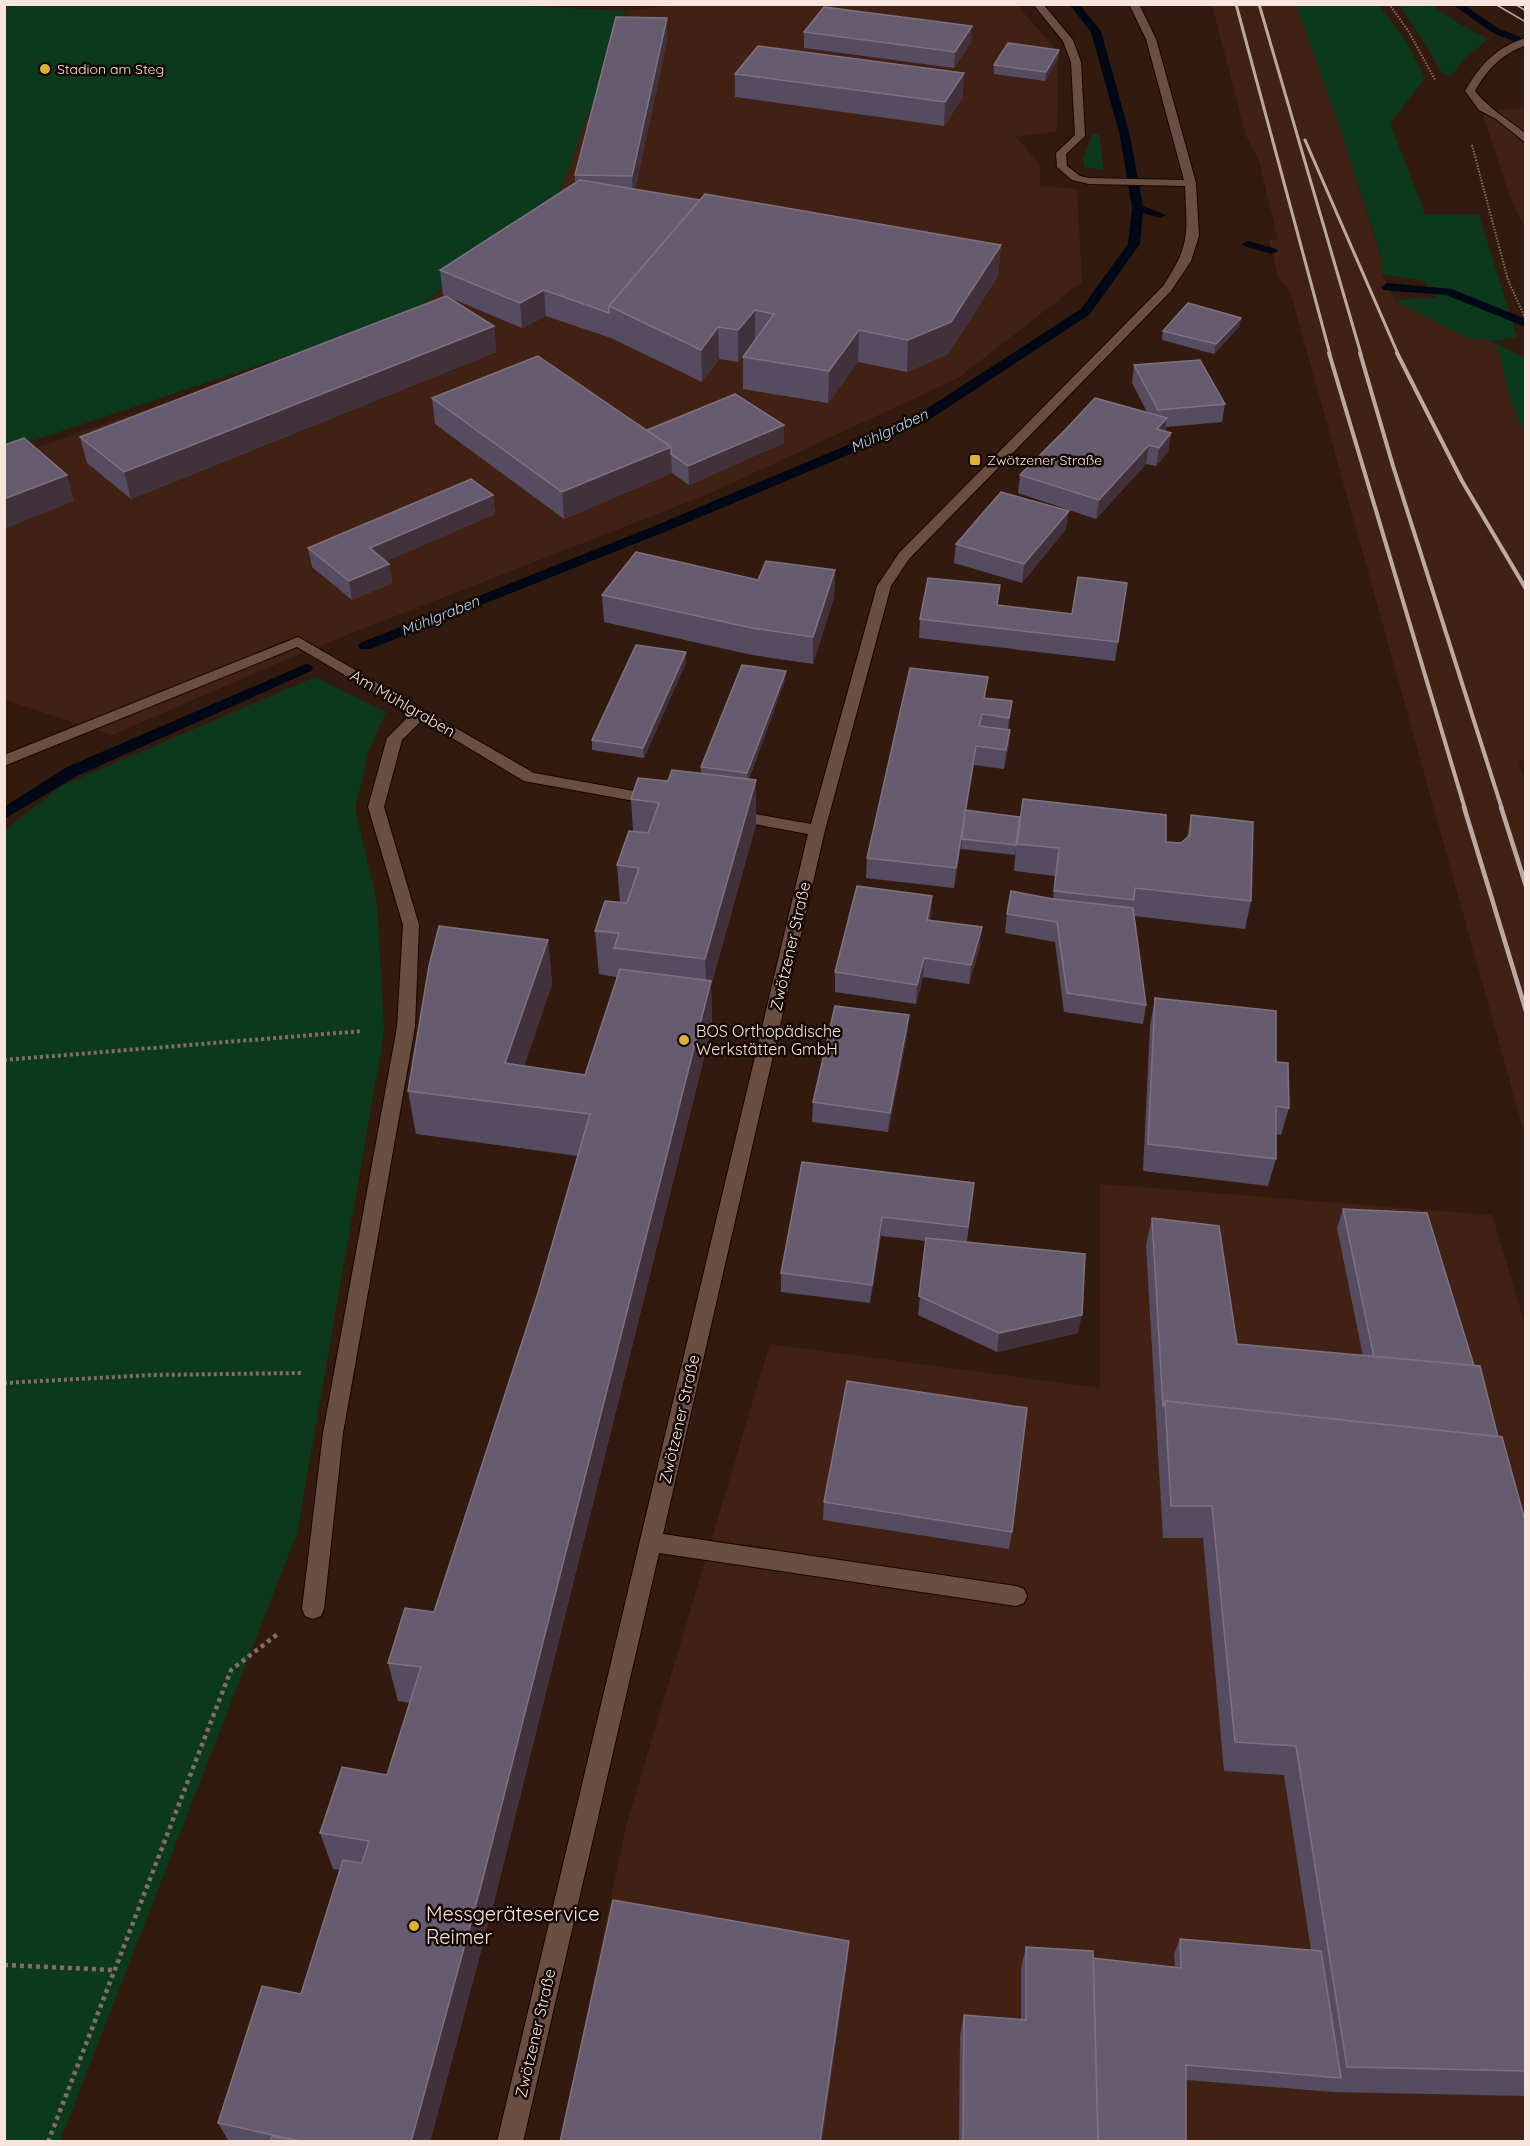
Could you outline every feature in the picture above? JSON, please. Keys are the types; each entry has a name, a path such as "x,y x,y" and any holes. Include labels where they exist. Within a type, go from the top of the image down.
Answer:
{"street":[{"path":"1037,4 1068,40 1076,63 1080,136 1061,153 1062,167 1076,178 1103,181 1190,183"},
{"name":"Zwötzener Straße","path":"510,2142 817,830 884,586 904,556 1167,288 1185,261 1193,236 1190,183 1151,39 1134,4"},
{"path":"1526,41 1502,50 1483,68 1470,91 1483,108 1500,117 1526,140"},
{"name":"Am Mühlgraben","path":"4,761 298,641 530,777 668,802"},
{"path":"314,1609 333,1434 406,1027 411,925 376,807 395,738 420,713"},
{"path":"713,811 817,830"},
{"path":"650,1542 1016,1596"}],"path":[{"path":"1389,4 1409,32 1437,86"},
{"path":"1470,136 1508,280 1526,320"},
{"path":"4,1060 406,1027"},
{"path":"4,1383 152,1375 345,1371"},
{"path":"48,2142 231,1670 291,1623 314,1609"},
{"path":"4,1965 113,1970"}],"shaded area":[{"path":"686,4 1017,5 1057,50 1058,58 1057,131 1016,137 1039,164 1041,186 1077,189 1082,282 958,378 711,493 311,649 112,735 5,700 4,459 404,321 559,195 626,11"},
{"path":"1212,5 1297,5 1337,119 1382,260 1382,274 1394,300 1467,338 1491,341 1498,349 1512,406 1525,433 1526,760 1518,761 1526,784 1525,1136 1290,291 1279,279 1269,240 1278,240 1259,161 1246,136"},
{"path":"1525,108 1525,229 1510,197 1482,112"},
{"path":"1100,1184 1492,1215 1526,1328 1525,2141 560,2142 626,1826 770,1344 1100,1388"}],"green space":[{"path":"488,4 626,11 559,195 410,315 5,450 4,5"},
{"path":"1296,5 1379,5 1406,41 1425,78 1390,123 1425,214 1479,215 1517,337 1492,341 1525,358 1525,433 1512,406 1498,349 1491,341 1467,338 1394,300 1437,298 1424,281 1382,274 1382,259 1337,119"},
{"path":"1399,5 1432,5 1461,25 1488,39 1462,61 1451,76 1443,74"},
{"path":"1093,134 1099,134 1104,170 1084,167 1083,158"},
{"path":"315,677 386,712 369,750 355,808 377,903 384,1029 297,1533 60,2141 5,2141 5,830 61,786"}],"building":[{"path":"824,7 972,26 955,52 804,32"},
{"path":"616,17 667,18 632,176 575,175"},
{"path":"1008,43 1059,50 1046,72 994,65"},
{"path":"758,46 964,73 945,102 735,74"},
{"path":"580,180 700,200 609,306 609,313 544,290 520,303 440,270"},
{"path":"705,194 1001,245 951,322 908,340 859,330 829,371 743,357 774,314 755,310 738,330 718,327 701,350 609,306"},
{"path":"446,296 494,326 124,472 80,437"},
{"path":"1188,303 1241,318 1216,344 1163,331"},
{"path":"538,356 671,447 562,492 432,398"},
{"path":"1200,360 1225,404 1158,410 1134,365"},
{"path":"735,394 784,425 688,466 671,454 671,447 647,430"},
{"path":"1095,398 1167,418 1157,429 1171,433 1159,448 1149,445 1099,500 1020,475 1066,429"},
{"path":"24,438 67,475 4,499 4,445"},
{"path":"471,479 493,495 370,548 389,564 349,581 308,548"},
{"path":"1001,492 1069,511 1024,564 956,544"},
{"path":"636,552 758,580 766,561 835,570 813,637 752,628 602,595"},
{"path":"1078,577 1127,583 1118,642 920,619 928,578 1000,585 997,605 1072,614"},
{"path":"636,645 686,652 643,748 592,740"},
{"path":"742,665 786,671 747,773 701,767"},
{"path":"910,668 988,677 984,698 1012,701 1009,718 982,714 979,726 1010,730 1006,750 976,746 956,868 867,858"},
{"path":"672,770 756,780 705,959 614,948 619,933 595,931 605,901 627,903 639,868 617,865 629,831 648,833 659,803 631,799 638,778 668,781"},
{"path":"1023,799 1166,815 1166,842 1181,843 1190,835 1191,815 1253,822 1251,901 1135,888 1134,900 1054,891 1059,848 1017,844"},
{"path":"965,810 1020,817 1016,845 962,839"},
{"path":"857,886 932,896 927,920 982,927 971,965 924,958 917,985 835,972"},
{"path":"1011,891 1053,899 1133,908 1146,1005 1067,993 1057,922 1007,914"},
{"path":"439,926 548,940 505,1063 585,1075 620,969 711,981 482,1882 411,2142 305,2142 218,2123 262,1986 301,1994 343,1860 362,1863 369,1841 320,1833 342,1767 387,1775 421,1667 388,1663 405,1608 434,1612 538,1293 590,1114 408,1091 429,966"},
{"path":"1155,998 1276,1011 1276,1062 1288,1063 1289,1108 1276,1106 1276,1159 1148,1144"},
{"path":"835,1006 909,1015 890,1113 813,1102"},
{"path":"802,1162 974,1183 968,1227 882,1217 872,1285 781,1273"},
{"path":"1343,1209 1427,1213 1474,1366 1374,1357"},
{"path":"1152,1218 1219,1226 1237,1344 1480,1366 1498,1437 1165,1401 1163,1407"},
{"path":"926,1238 1085,1254 1082,1315 999,1333 919,1296"},
{"path":"847,1381 1027,1408 1012,1532 824,1502"},
{"path":"1165,1401 1502,1437 1526,1524 1526,1676 1524,1676 1526,1684 1526,2071 1347,2067 1296,1746 1235,1742 1212,1506 1171,1506"},
{"path":"613,1900 849,1941 820,2142 560,2142"},
{"path":"1180,1939 1321,1951 1341,2078 1186,2065 1186,2142 1098,2142 1093,1958 1181,1968"},
{"path":"1026,1947 1093,1951 1098,2142 963,2142 964,2015 1026,2020"},
{"path":"272,2136 301,2142 270,2142"}],"waterway":[{"name":"Mühlgraben","path":"1073,4 1096,31 1125,136 1138,208"},
{"path":"1456,4 1496,31 1526,43"},
{"name":"Mühlgraben","path":"365,646 662,528 919,420 1085,312 1134,244 1138,208"},
{"path":"1138,208 1160,215"},
{"path":"1248,244 1272,251"},
{"path":"1387,287 1448,292 1526,323"},
{"name":"Mühlgraben","path":"4,814 73,771 306,668"}],"tram line":[{"path":"1495,4 1526,22"},
{"path":"1515,4 1526,11"}],"railway":[{"path":"1236,4 1330,354"},
{"path":"1259,4 1361,354"},
{"path":"1305,140 1398,354"},
{"path":"1329,353 1465,809"},
{"path":"1360,353 1393,466 1502,809"},
{"path":"1397,353 1462,481 1526,589"},
{"path":"1464,807 1526,1011"},
{"path":"1501,807 1526,886"}],"place":[{"name":"Stadion am Steg","path":"45,69"},
{"name":"Zwötzener Straße","path":"975,460"},
{"name":"BOS Orthopädische Werkstätten GmbH","path":"684,1040"},
{"name":"Messgeräteservice Reimer","path":"414,1926"}]}
